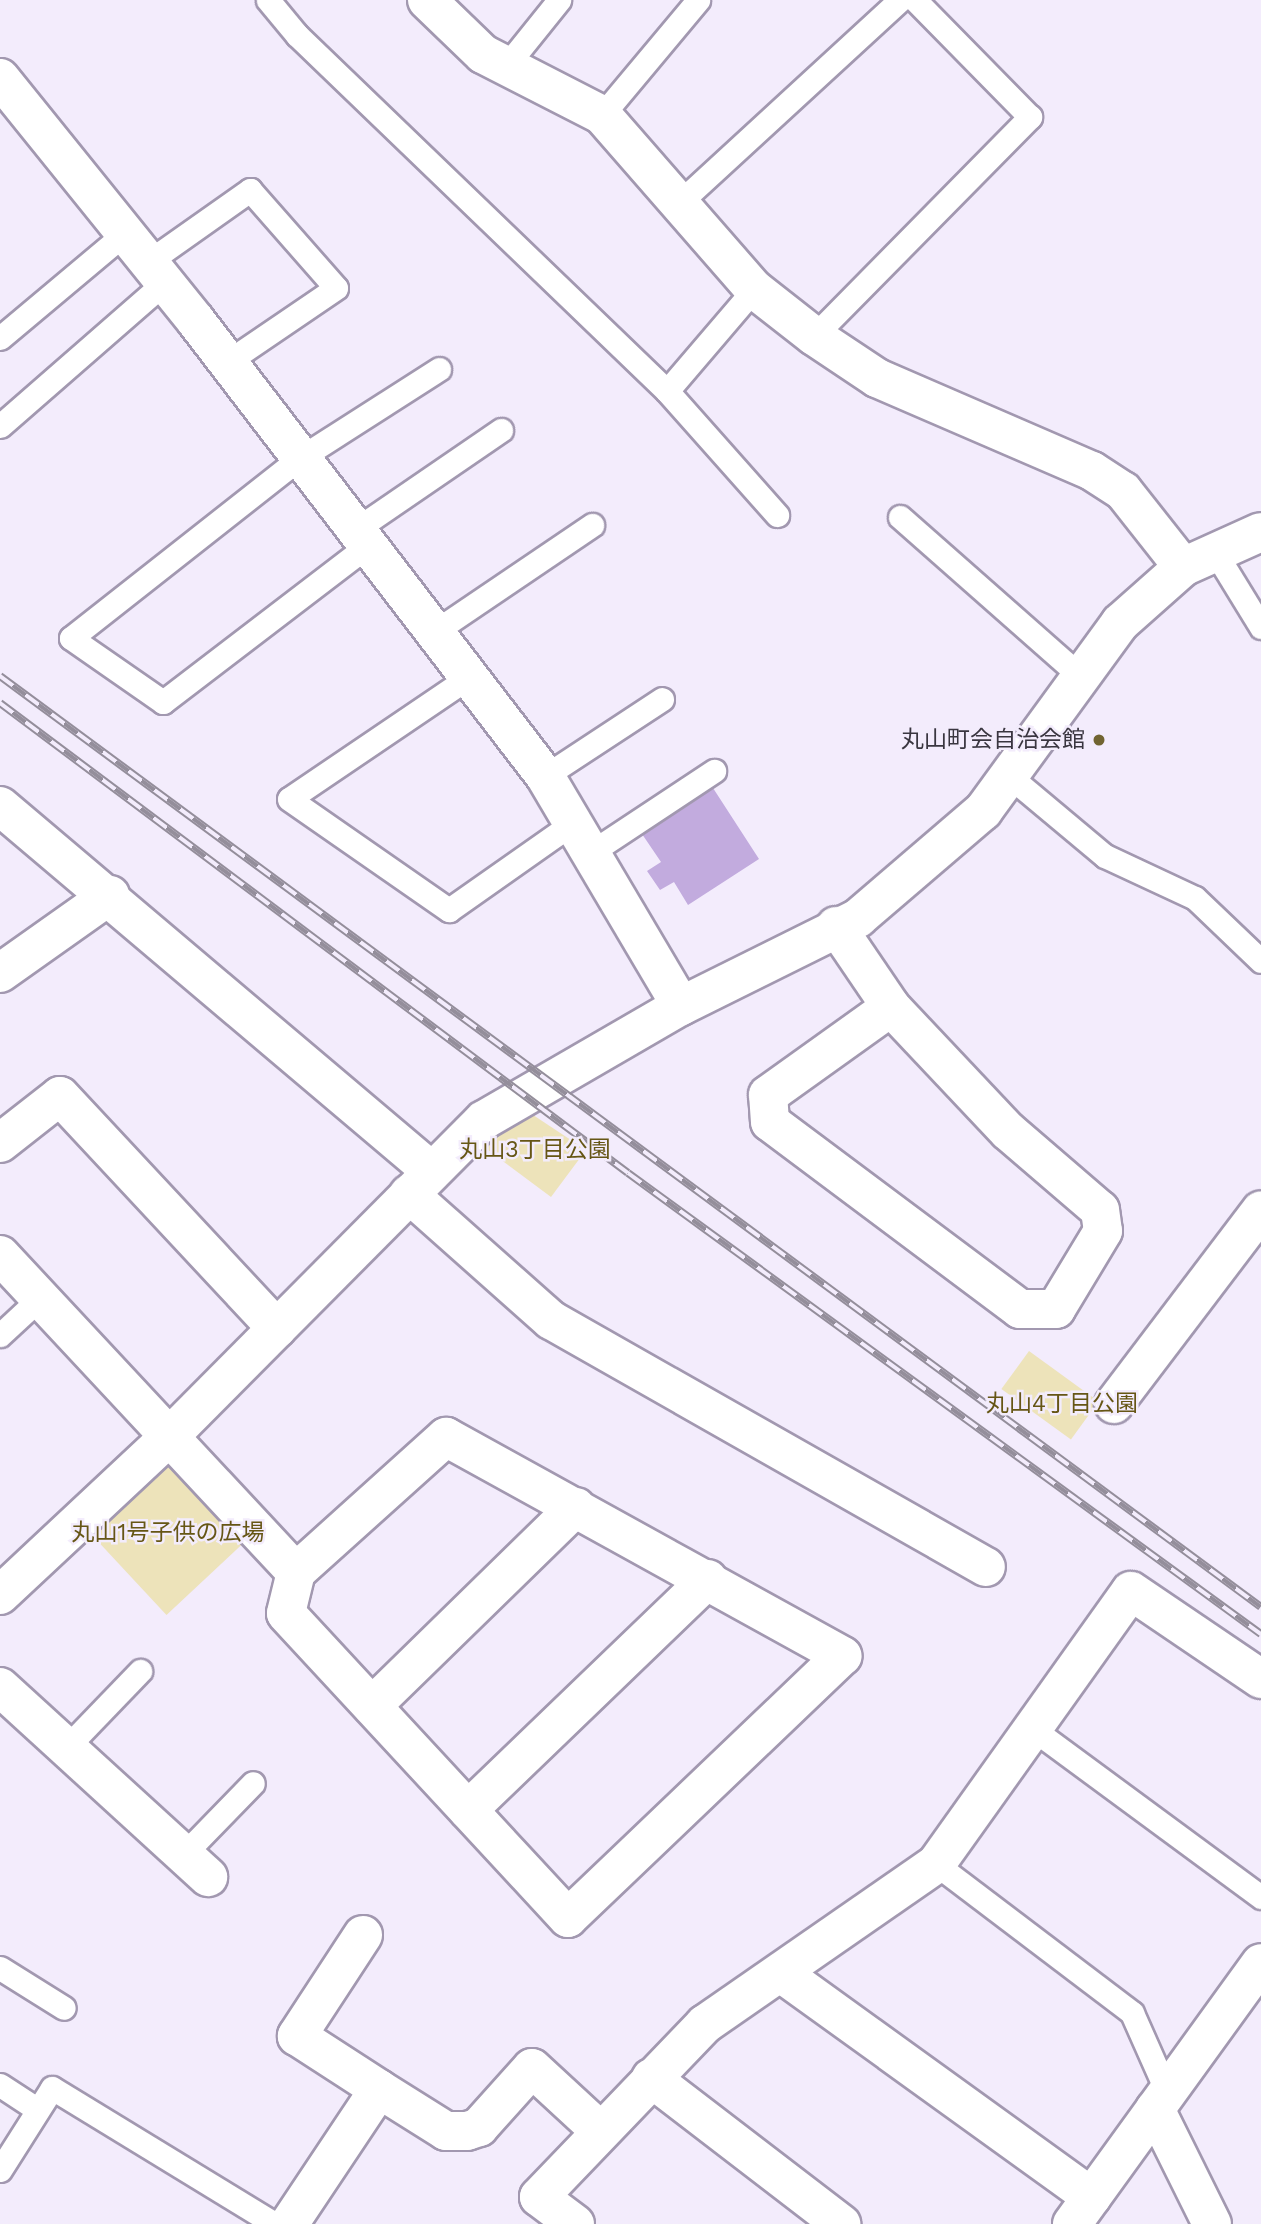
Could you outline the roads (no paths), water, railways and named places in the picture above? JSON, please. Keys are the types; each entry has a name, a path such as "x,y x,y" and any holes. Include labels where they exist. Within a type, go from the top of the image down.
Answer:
{"street":[{"path":"427,0 483,54 602,116 754,289 814,336 877,378 1092,471 1123,491 1199,559"},
{"path":"0,78 227,362 545,776 681,1006"},
{"path":"0,1595 170,1436 419,1181 484,1120 681,1006 836,926 858,918 960,835 1008,775 1077,674 1120,623 1199,559 1261,531"},
{"path":"0,806 110,895 419,1181 551,1320 986,1567"},
{"path":"0,973 110,895"},
{"path":"836,926 891,1007 1008,1131 1100,1209 1103,1231 1056,1309 1020,1309 770,1122 768,1095 891,1007"},
{"path":"0,1143 60,1096 277,1329"},
{"path":"1114,1404 1261,1210"},
{"path":"0,1255 296,1572"},
{"path":"446,1437 708,1579 842,1656 568,1918 286,1613 296,1572 446,1437"},
{"path":"372,1706 576,1507"},
{"path":"468,1810 708,1579"},
{"path":"576,2224 539,2197 598,2129 705,2024 936,1864 1131,1591 1261,1679"},
{"path":"0,1687 195,1866"},
{"path":"363,1935 297,2036 446,2131 467,2131 480,2127 532,2068 598,2129"},
{"path":"781,1973 1082,2210 1261,1963"},
{"path":"650,2078 841,2224"},
{"path":"289,2224 379,2089"},
{"path":"1161,2100 1212,2224"}],"lane":[{"path":"506,66 559,0"},
{"path":"602,116 698,0"},
{"path":"679,203 900,0"},
{"path":"814,336 1030,117 915,0"},
{"path":"270,1 667,391 777,515"},
{"path":"0,338 146,259 250,190 336,288 227,362"},
{"path":"0,426 146,259"},
{"path":"667,391 754,289"},
{"path":"439,369 300,458 71,638 163,702 361,538 501,430"},
{"path":"900,517 1077,674"},
{"path":"434,632 592,525"},
{"path":"1199,559 1261,627"},
{"path":"469,677 289,799 449,910 714,771"},
{"path":"545,776 662,699"},
{"path":"1008,775 1105,856 1195,898 1261,961"},
{"path":"0,1335 40,1298"},
{"path":"66,1748 140,1671"},
{"path":"1033,1730 1261,1897"},
{"path":"195,1866 253,1783"},
{"path":"936,1864 1132,2013 1161,2100"},
{"path":"0,1968 64,2008"},
{"path":"0,2085 38,2110"},
{"path":"0,2170 52,2088 275,2224"}],"railway":[{"path":"0,676 1261,1607"},
{"path":"0,703 628,1173 1261,1634"}],"place":[{"name":"丸山町会自治会館","path":"1099,740"}],"park label":[{"name":"丸山3丁目公園","path":"535,1150"},
{"name":"丸山4丁目公園","path":"1062,1404"},
{"name":"丸山1号子供の広場","path":"168,1533"}]}
